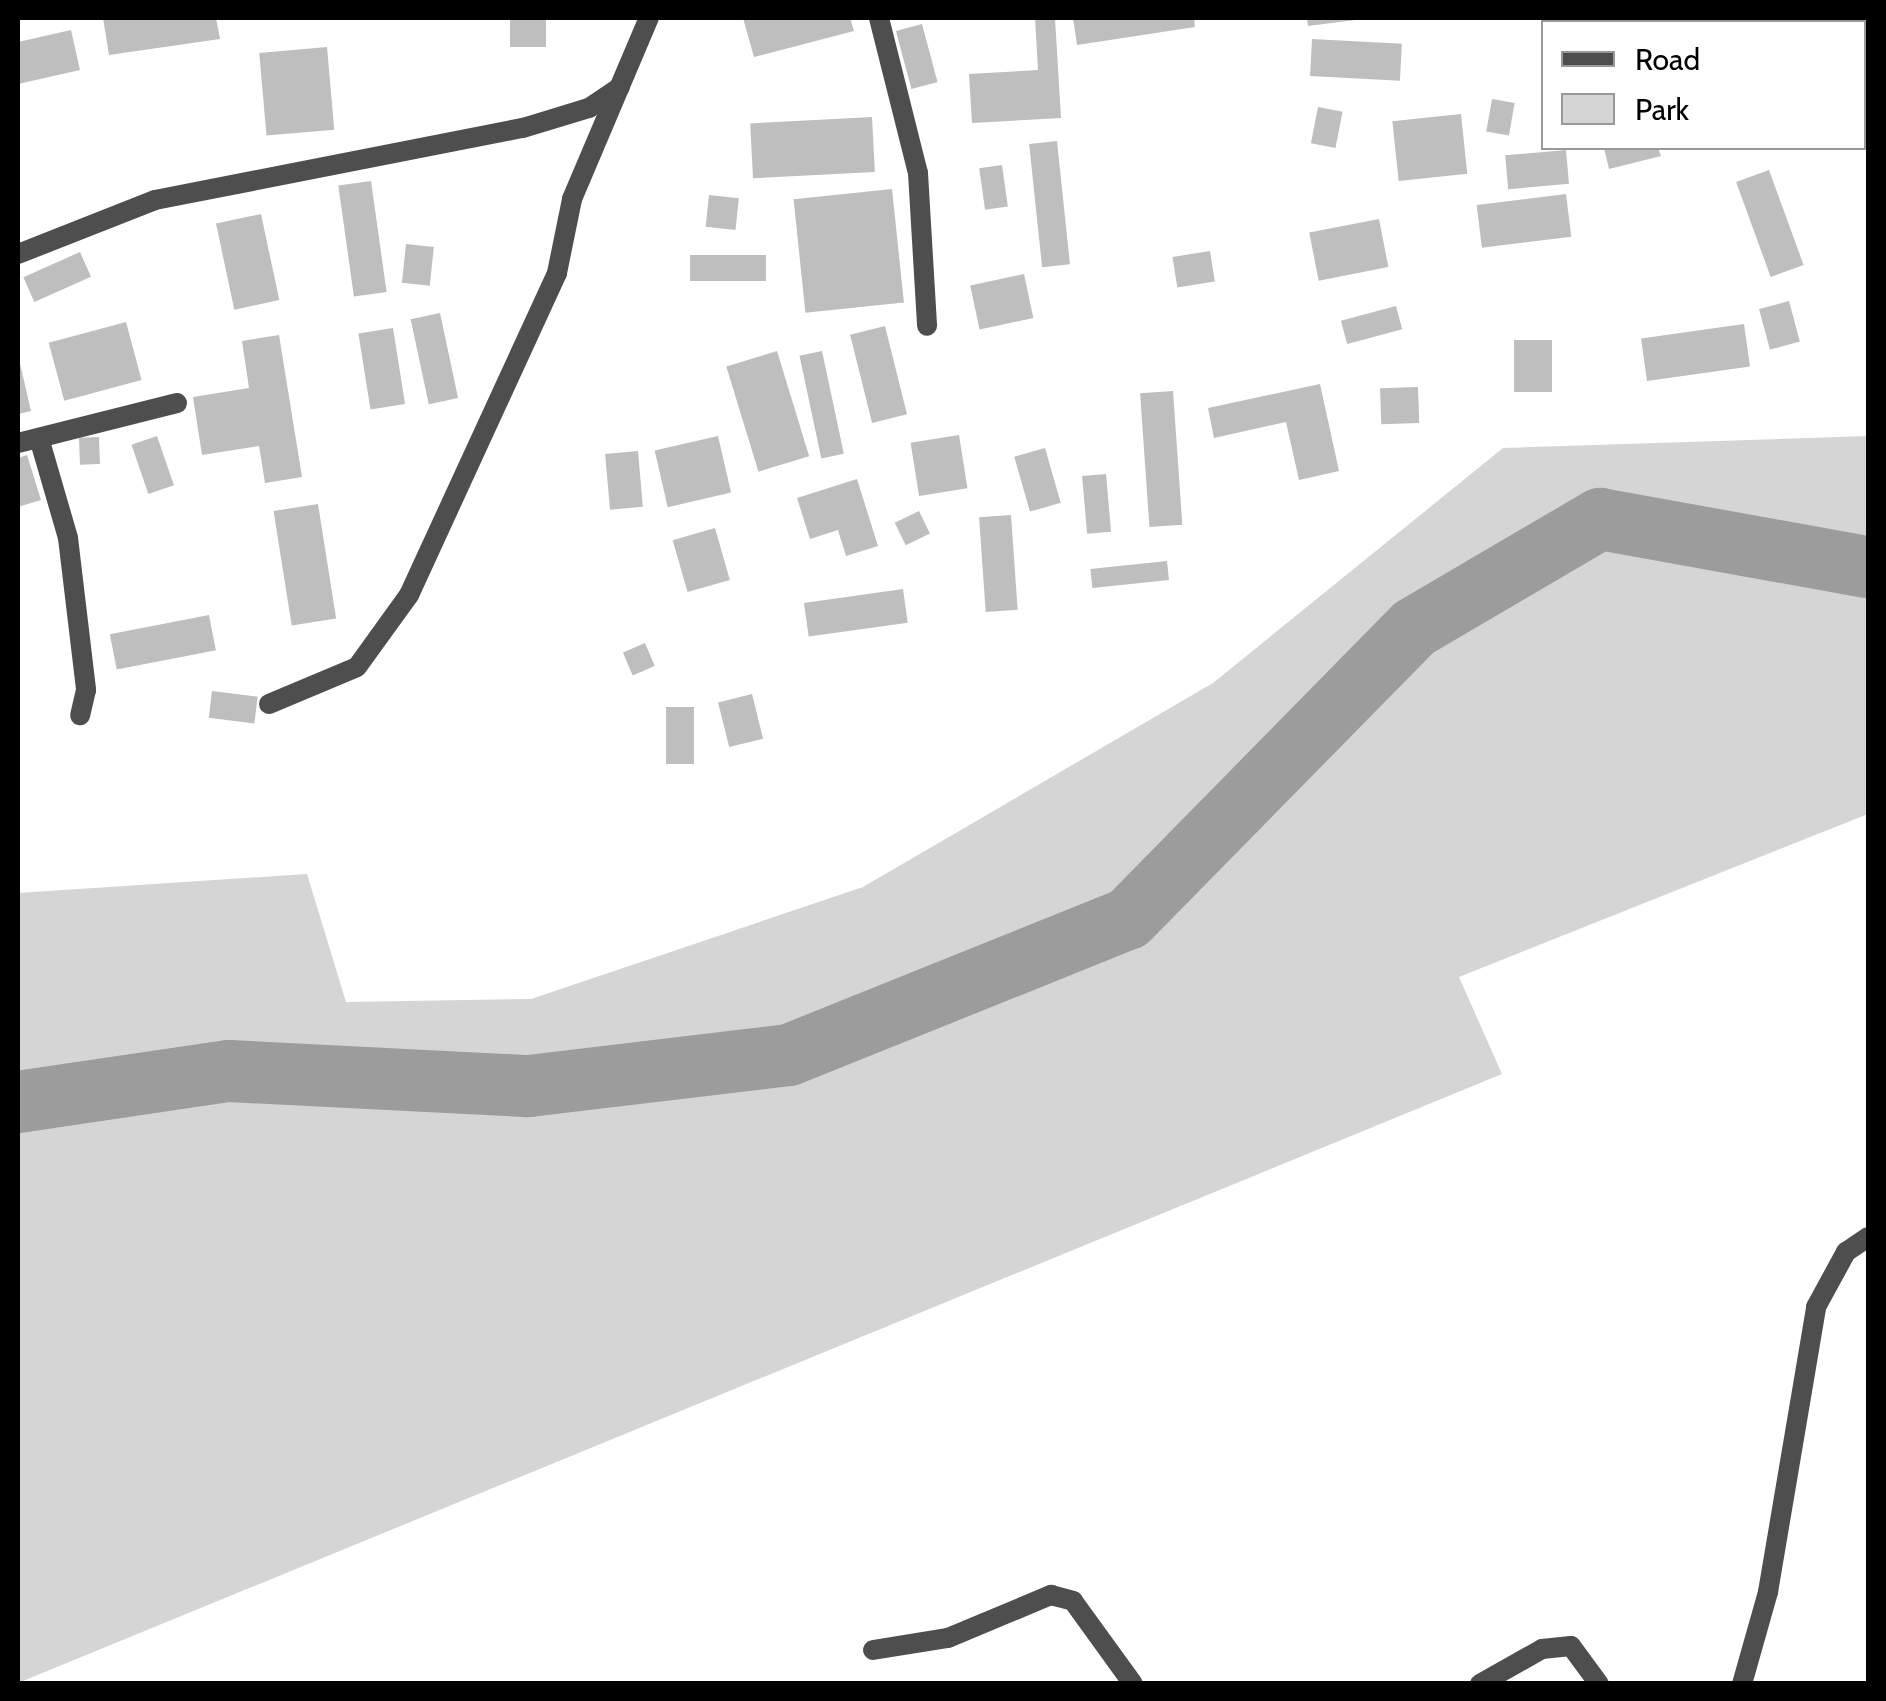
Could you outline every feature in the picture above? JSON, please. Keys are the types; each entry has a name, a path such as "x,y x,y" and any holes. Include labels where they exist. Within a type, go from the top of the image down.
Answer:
{"street":[{"path":"269,704 357,667 409,596 557,272 572,199 649,18"},
{"path":"879,18 918,173 927,326"},
{"path":"18,254 156,200 524,128 589,108 621,86"},
{"path":"18,443 177,403"},
{"path":"39,438 68,538 86,690 80,715"},
{"path":"1742,1684 1768,1592 1816,1307 1846,1252 1868,1237"},
{"path":"873,1650 948,1638 1051,1595 1073,1601 1133,1684"},
{"path":"1480,1684 1542,1649 1571,1646 1599,1684"}],"green space":[{"path":"1868,436 1868,814 1459,977 1502,1074 18,1683 18,893 307,874 346,1002 531,999 863,887 1213,683 1503,448"}],"building":[{"path":"103,18 216,18 220,39 109,55"},
{"path":"510,18 546,18 546,47 510,47"},
{"path":"743,18 850,18 854,31 754,57"},
{"path":"1035,18 1055,18 1061,118 972,123 969,74 1038,70"},
{"path":"1073,18 1194,18 1195,27 1077,45"},
{"path":"1307,18 1355,18 1355,20 1308,26"},
{"path":"922,24 938,82 911,89 896,31"},
{"path":"71,30 80,70 18,84 18,42"},
{"path":"1312,39 1402,44 1400,81 1310,76"},
{"path":"327,47 334,130 266,136 259,53"},
{"path":"1492,99 1515,103 1509,135 1486,131"},
{"path":"1318,107 1343,112 1335,148 1311,143"},
{"path":"1461,114 1467,174 1399,181 1392,121"},
{"path":"872,117 875,172 753,178 750,123"},
{"path":"1057,141 1070,264 1042,267 1029,144"},
{"path":"1566,150 1569,184 1508,189 1505,155"},
{"path":"1604,150 1659,150 1661,156 1609,169"},
{"path":"1002,165 1008,207 985,210 979,168"},
{"path":"1769,170 1804,265 1771,277 1736,182"},
{"path":"371,181 387,292 354,297 338,186"},
{"path":"892,189 904,302 805,313 794,199"},
{"path":"1566,194 1571,237 1482,248 1477,205"},
{"path":"709,195 739,198 735,230 706,227"},
{"path":"261,214 279,300 234,310 216,224"},
{"path":"1379,219 1388,267 1319,281 1309,233"},
{"path":"406,244 434,247 430,286 402,283"},
{"path":"1210,251 1215,282 1177,288 1172,257"},
{"path":"80,252 91,277 34,302 23,277"},
{"path":"690,255 766,255 766,281 690,281"},
{"path":"1024,274 1033,318 980,329 970,285"},
{"path":"1789,301 1800,342 1770,350 1759,309"},
{"path":"1396,306 1402,329 1347,344 1341,321"},
{"path":"440,313 458,398 429,404 411,319"},
{"path":"126,322 142,380 64,401 49,343"},
{"path":"1744,324 1750,367 1647,381 1641,338"},
{"path":"885,326 907,414 872,423 850,335"},
{"path":"393,328 405,404 370,410 358,333"},
{"path":"279,335 302,477 265,483 259,446 202,455 193,397 249,388 242,341"},
{"path":"1514,340 1552,340 1552,392 1514,392"},
{"path":"777,351 809,456 758,472 726,366"},
{"path":"822,351 844,454 821,458 800,356"},
{"path":"18,355 31,411 18,414"},
{"path":"1320,384 1339,471 1299,480 1286,422 1214,438 1208,408"},
{"path":"1418,387 1419,423 1381,424 1380,388"},
{"path":"1173,391 1182,525 1149,527 1140,393"},
{"path":"959,435 967,488 919,496 911,443"},
{"path":"157,436 174,485 148,494 131,445"},
{"path":"718,436 731,493 668,507 655,451"},
{"path":"99,437 100,464 80,465 79,438"},
{"path":"1045,448 1061,503 1030,512 1014,457"},
{"path":"638,451 643,507 610,510 605,454"},
{"path":"27,455 41,500 18,507 18,458"},
{"path":"1106,474 1111,532 1087,534 1082,476"},
{"path":"857,479 878,546 846,556 838,530 810,539 797,498"},
{"path":"318,504 336,619 292,626 274,511"},
{"path":"919,511 930,533 906,545 895,523"},
{"path":"1011,515 1018,610 986,612 979,517"},
{"path":"715,528 730,580 688,592 673,540"},
{"path":"1167,561 1169,580 1092,588 1090,569"},
{"path":"903,589 908,623 809,637 804,603"},
{"path":"209,615 216,650 117,670 110,634"},
{"path":"645,643 655,666 633,675 623,652"},
{"path":"212,691 258,697 254,723 209,718"},
{"path":"752,694 763,739 729,747 718,702"},
{"path":"666,707 694,707 694,764 666,764"}],"waterway":[{"path":"18,1102 229,1071 529,1086 789,1055 1128,919 1414,628 1600,519 1868,567"}]}
